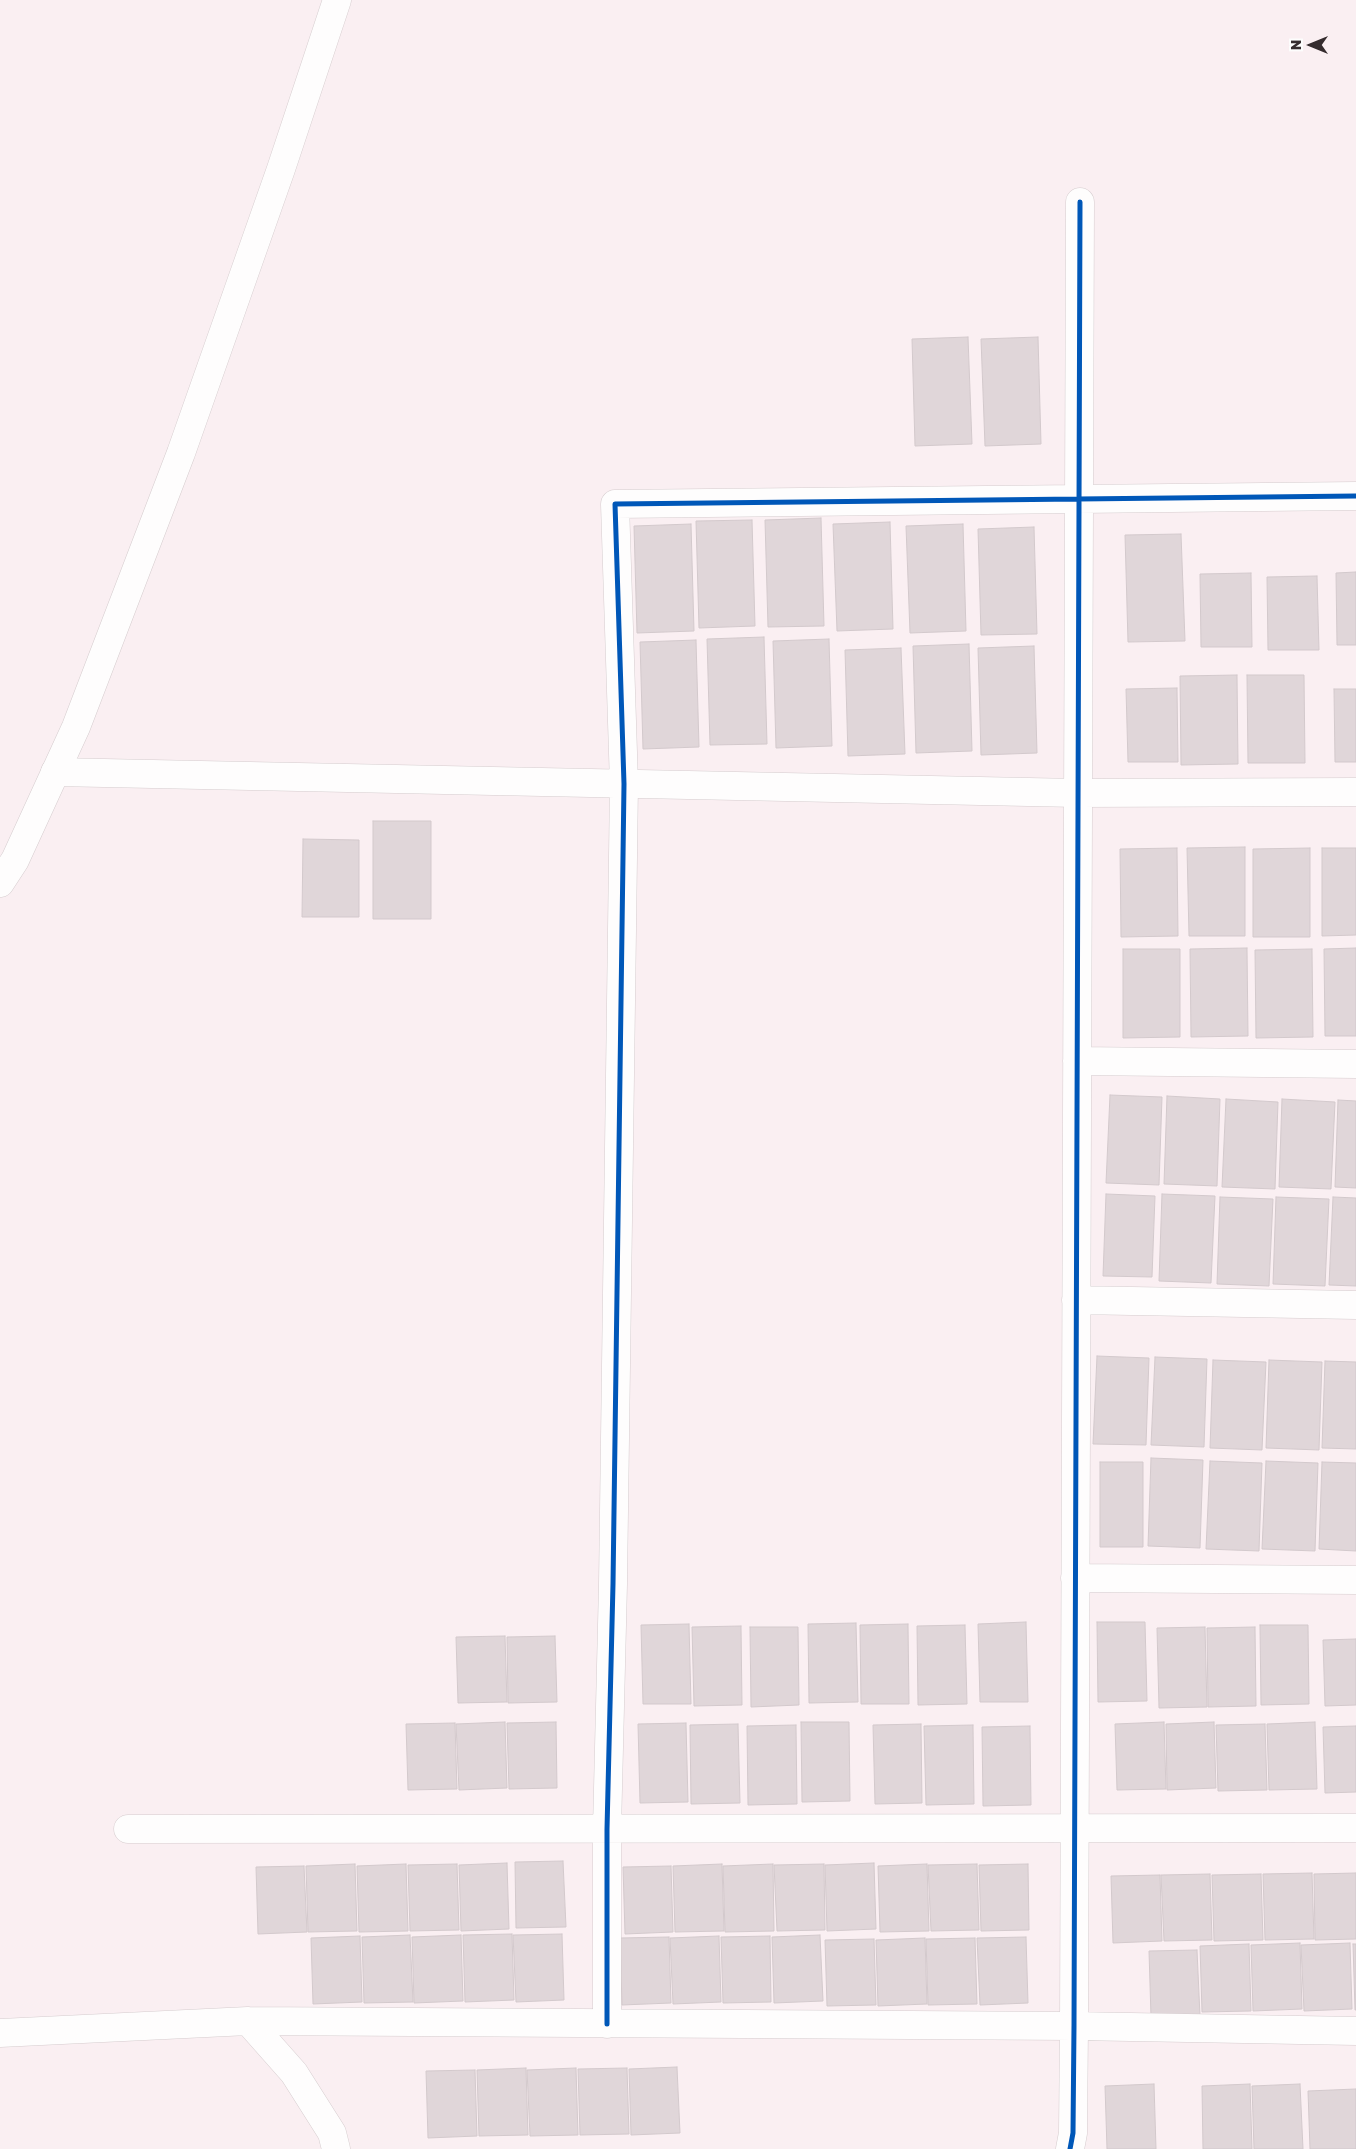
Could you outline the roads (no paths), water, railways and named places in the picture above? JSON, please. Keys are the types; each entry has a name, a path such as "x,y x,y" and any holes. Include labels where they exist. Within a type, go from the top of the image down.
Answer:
{"street":[{"path":"0,883 15,860 76,727 181,453 281,169 337,0"},
{"path":"1070,2149 1073,2133 1074,2026 1080,202"},
{"path":"607,2024 607,1830 613,1584 624,784 615,504 1356,496"},
{"path":"54,772 1077,793 1356,792"},
{"path":"1077,1061 1356,1064"},
{"path":"1076,1300 1356,1305"},
{"path":"1075,1578 1356,1580"},
{"path":"128,1830 1074,1830 1356,1828"},
{"path":"248,2022 294,2073 332,2133 336,2149"},
{"path":"0,2033 248,2022 1074,2026 1356,2031"}]}
